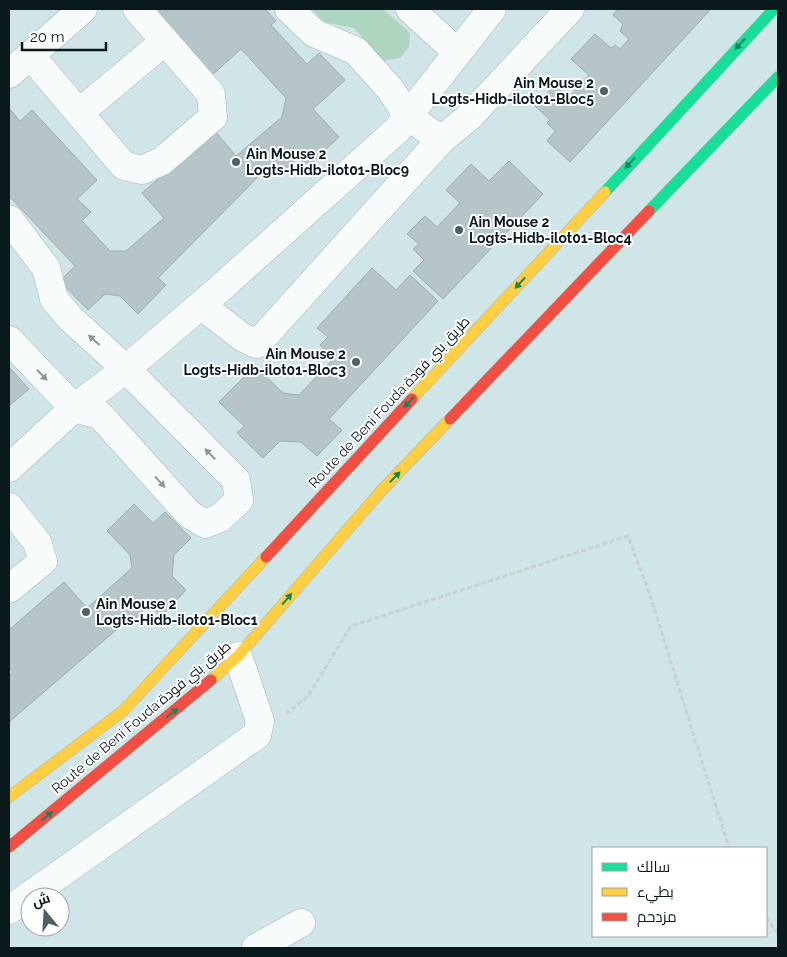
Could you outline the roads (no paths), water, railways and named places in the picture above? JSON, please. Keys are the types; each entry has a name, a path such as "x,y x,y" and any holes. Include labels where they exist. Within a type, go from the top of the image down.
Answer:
{"main road":[{"name":"Route de Beni Fouda;طريق بني فودة","path":"9,798 123,711 774,9"},
{"name":"Route de Beni Fouda;طريق بني فودة","path":"9,847 185,703 238,656 382,490 778,77"}],"street":[{"path":"9,74 83,9"},
{"path":"30,55 124,166 142,170 162,161 212,117 211,94 137,9"},
{"path":"289,9 314,33 356,52 390,89 408,116 441,140"},
{"path":"410,9 457,52"},
{"path":"9,468 74,408 126,369 201,305 397,130 492,9"},
{"path":"201,305 242,337 257,344 441,140 470,116 570,9"},
{"path":"79,113 165,41"},
{"path":"9,220 46,268 54,299 70,318 126,369 236,480 239,500 220,518 205,524 189,514 100,414 74,408 9,340"},
{"path":"9,506 36,542 43,561 9,589"},
{"path":"9,910 257,735 260,721 238,656"},
{"path":"256,948 301,923"}],"place":[{"name":"Ain Mouse 2 Logts-Hidb-ilot01-Bloc5","path":"604,91"},
{"name":"Ain Mouse 2 Logts-Hidb-ilot01-Bloc9","path":"236,162"},
{"name":"Ain Mouse 2 Logts-Hidb-ilot01-Bloc4","path":"459,230"},
{"name":"Ain Mouse 2 Logts-Hidb-ilot01-Bloc3","path":"356,362"},
{"name":"Ain Mouse 2 Logts-Hidb-ilot01-Bloc1","path":"86,612"}]}
